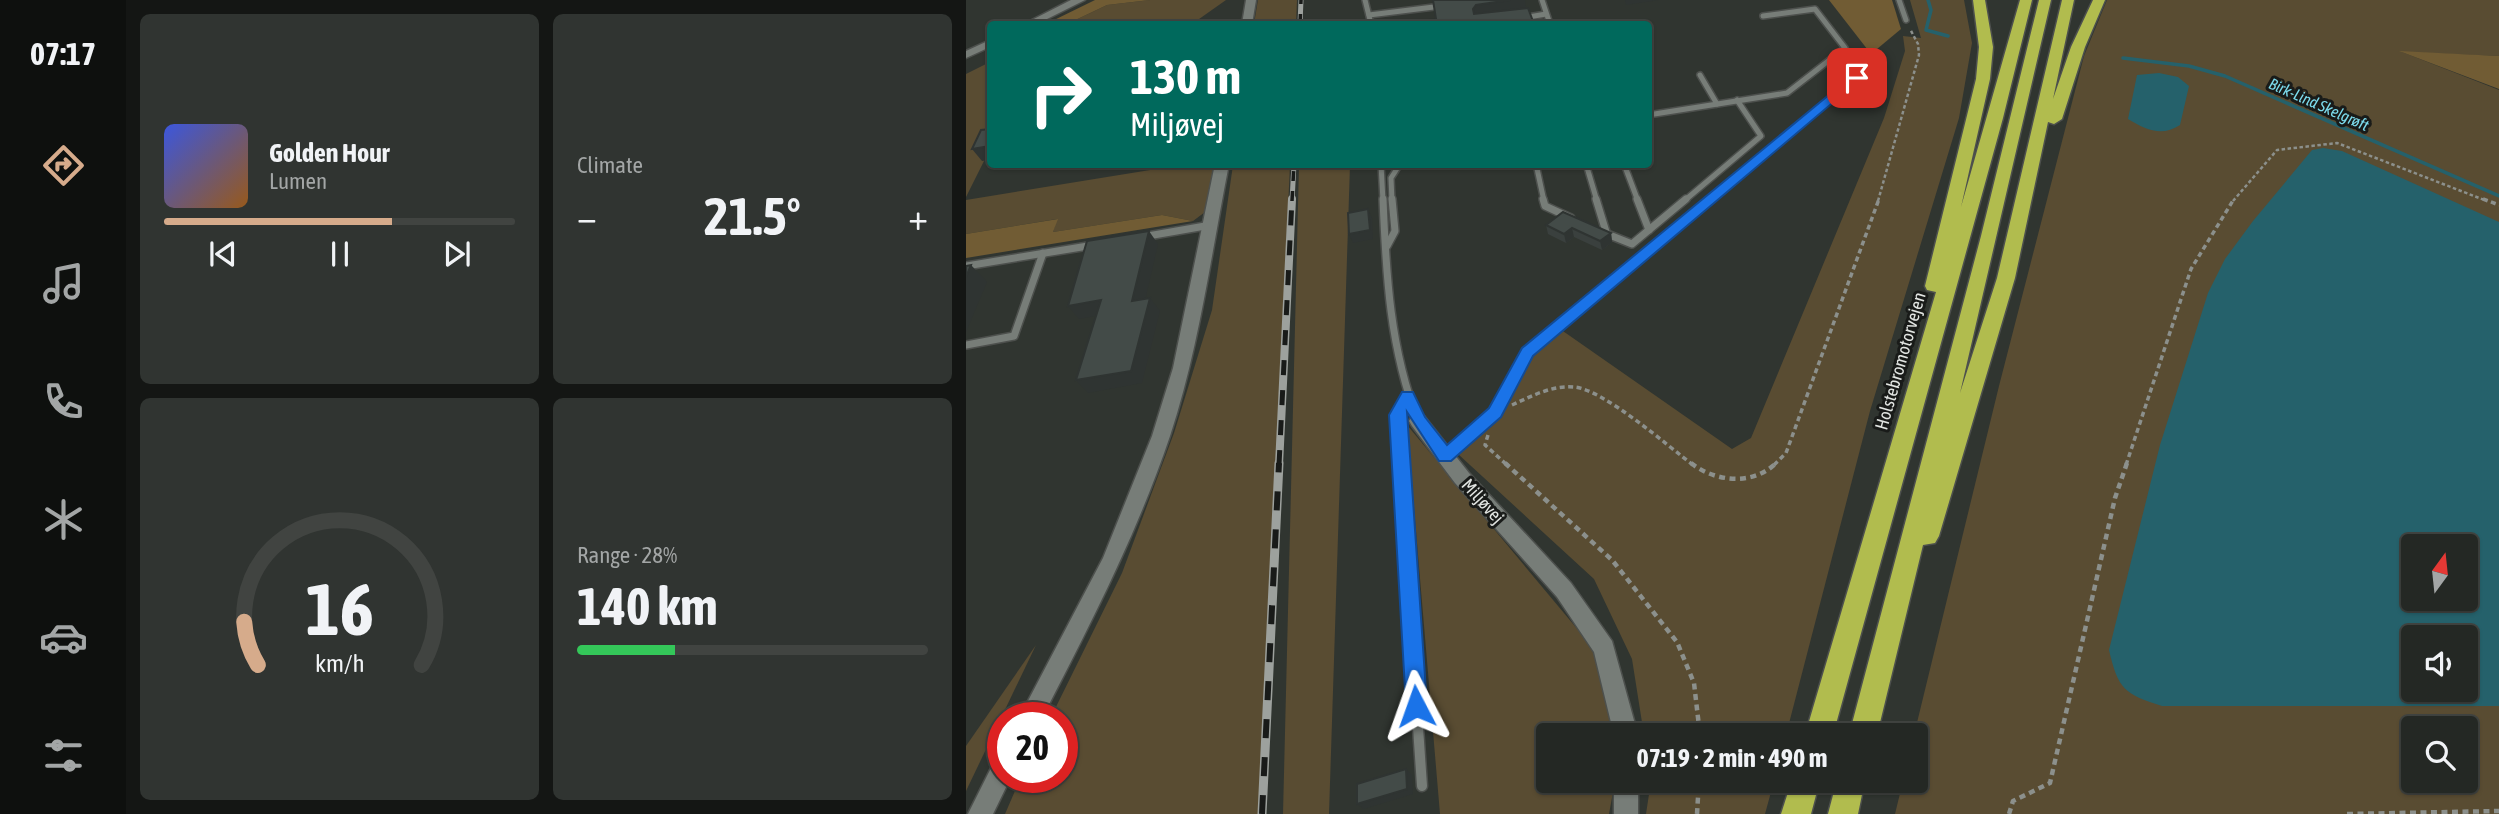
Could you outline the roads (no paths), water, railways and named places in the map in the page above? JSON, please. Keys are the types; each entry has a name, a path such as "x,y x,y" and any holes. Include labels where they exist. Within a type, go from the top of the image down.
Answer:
{"highway":[{"path":"1867,574 1872,522 1977,114 1986,47 1979,0"},
{"name":"Holstebromotorvejen","path":"1823,723 1996,118 2026,0"},
{"path":"1866,723 1990,236 2045,0"},
{"path":"2014,241 2068,0"},
{"path":"1866,723 1938,501 2014,241 2078,47 2099,0"},
{"path":"1796,814 1802,793"},
{"path":"1843,814 1849,793"}],"street":[{"path":"1036,21 1080,0"},
{"path":"1248,21 1251,0"},
{"path":"966,55 987,44"},
{"path":"1038,702 1112,561 1161,436 1181,368 1221,168"},
{"name":"Miljøvej","path":"1419,421 1445,456 1564,590 1604,648 1623,723"},
{"path":"980,814 990,793"},
{"path":"1626,793 1626,814"}],"lane":[{"path":"1365,0 1370,21"},
{"path":"1425,0 1427,8"},
{"path":"1542,0 1549,21"},
{"path":"1899,0 1906,20"},
{"path":"1369,15 1449,5"},
{"path":"1652,115 1787,93 1845,48 1815,9 1763,16"},
{"path":"1520,19 1546,15"},
{"path":"1445,456 1495,412 1527,352 1878,59"},
{"path":"1700,75 1717,104"},
{"path":"1595,229 1632,244 1761,136 1737,100"},
{"name":"Miljøvej","path":"1381,168 1393,335 1407,396 1419,421"},
{"path":"1387,246 1396,229 1391,180 1395,168"},
{"path":"1537,168 1545,206 1583,223"},
{"path":"1587,168 1607,235"},
{"path":"1626,168 1649,230"},
{"path":"1134,238 1211,225"},
{"path":"966,266 1108,243"},
{"path":"966,345 1014,336 1043,254"},
{"path":"1407,396 1397,415 1422,786"}],"water":[{"path":"2159,73 2178,77 2189,86 2180,125 2167,131 2154,131 2128,119 2137,75"},
{"path":"2323,148 2342,151 2499,222 2499,706 2162,706 2139,698 2120,682 2109,650 2160,445 2208,293 2225,259 2312,150"}],"waterway":[{"name":"Birk-Lind Skelgrøft","path":"1928,0 1931,10 1926,30 1948,36"},
{"name":"Birk-Lind Skelgrøft","path":"2123,58 2189,66 2225,76 2499,196"}],"railway":[{"path":"1300,21 1301,0"},
{"path":"1292,201 1294,168"},
{"path":"1279,465 1292,199"},
{"path":"1262,814 1279,463"}]}
